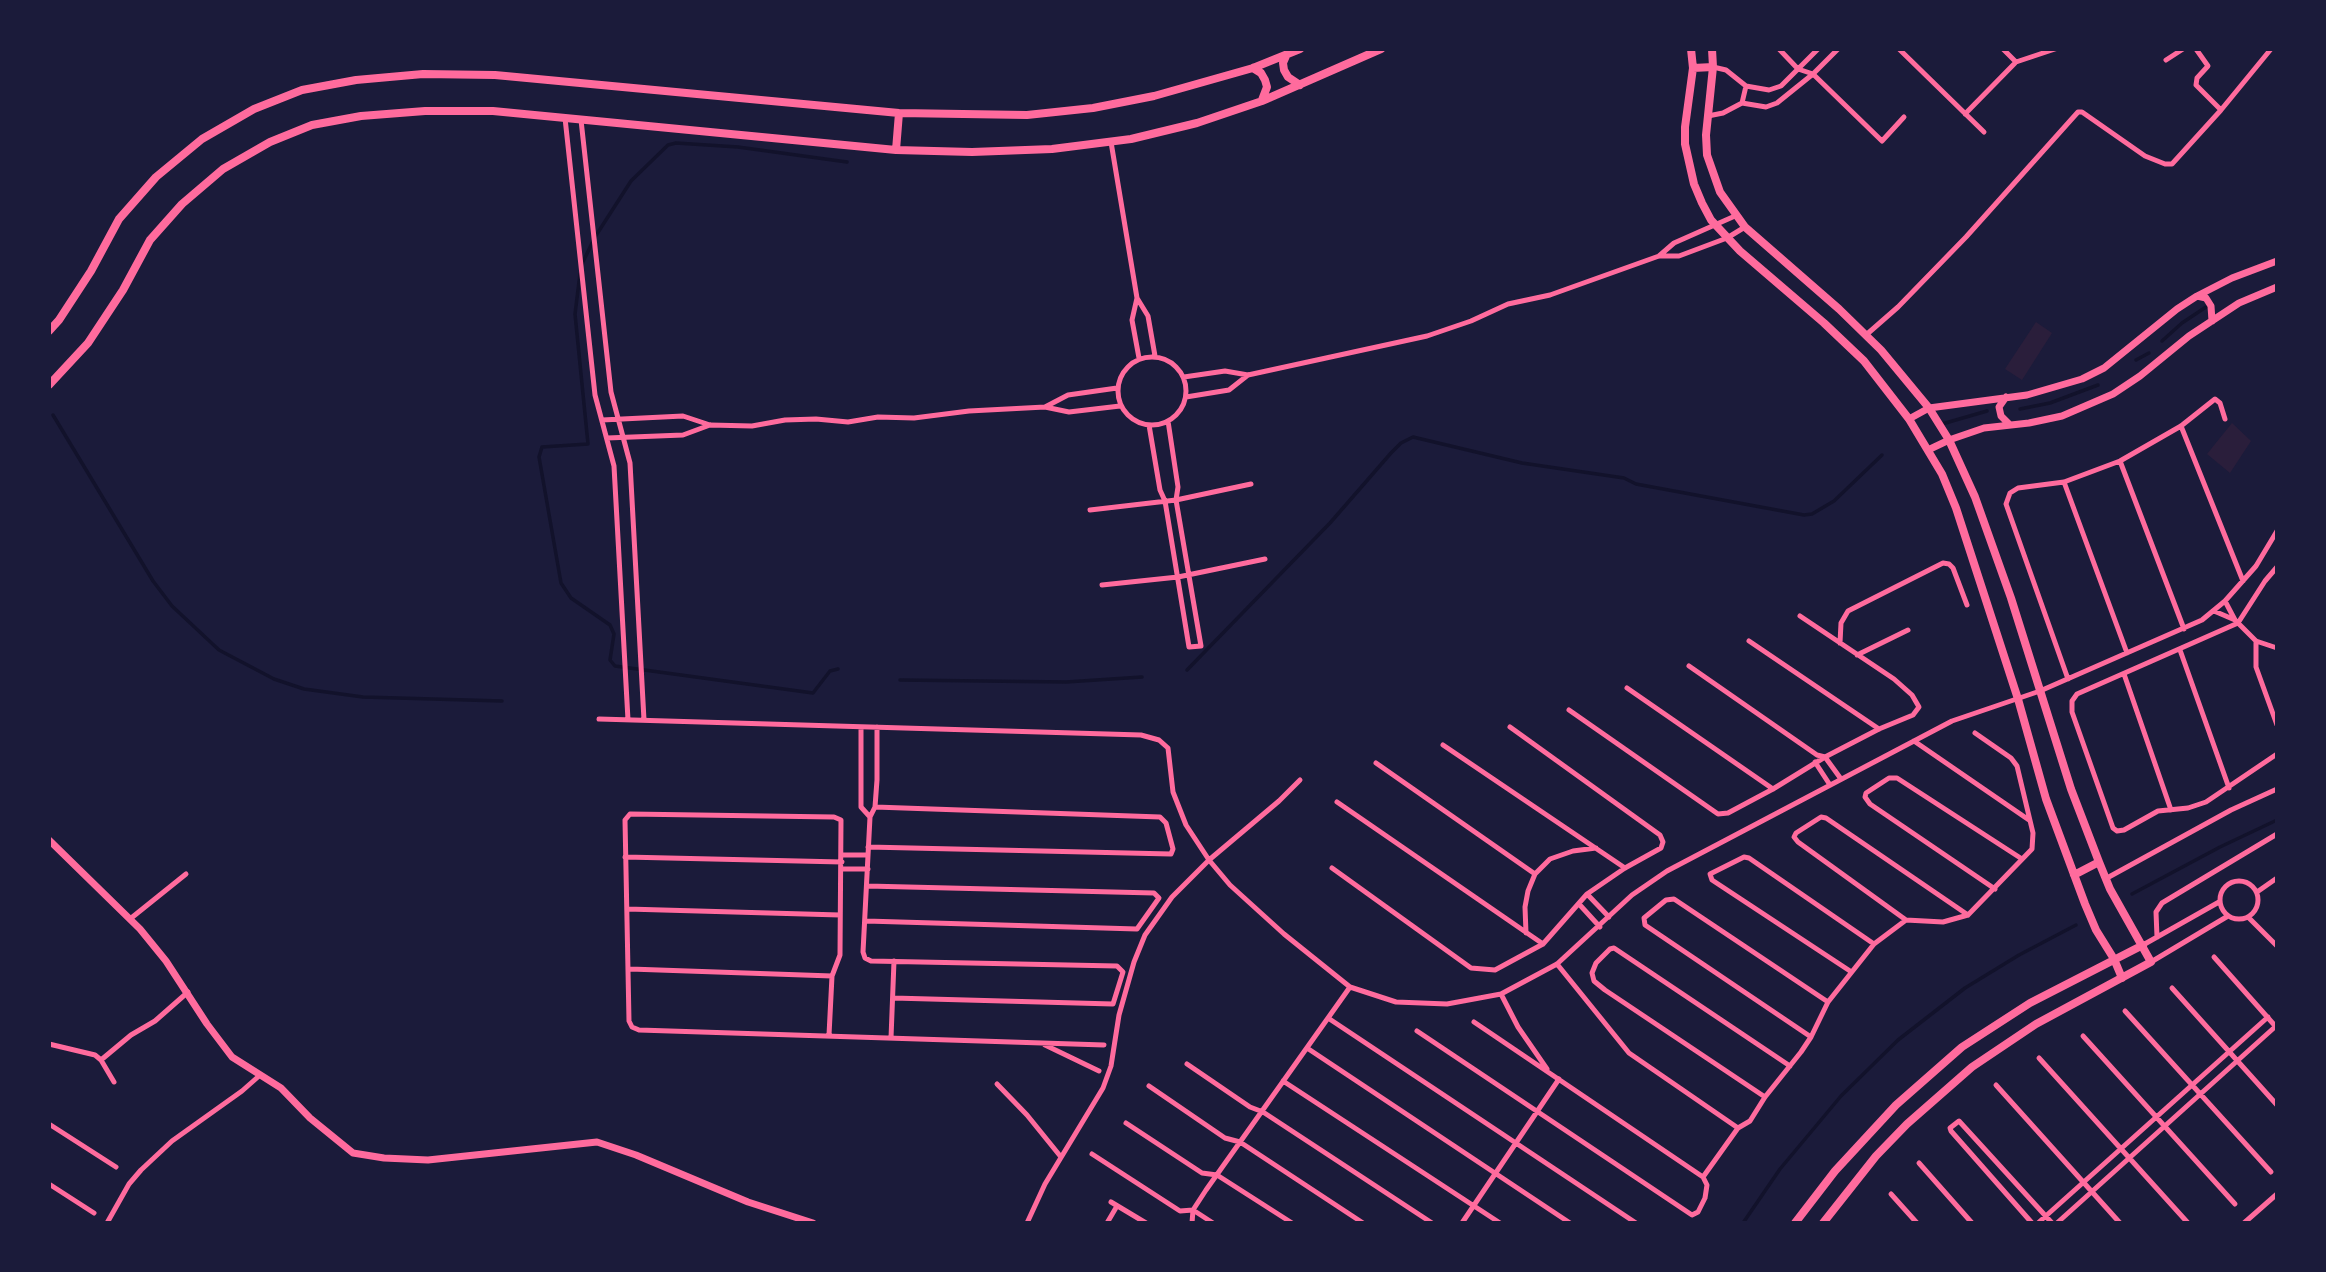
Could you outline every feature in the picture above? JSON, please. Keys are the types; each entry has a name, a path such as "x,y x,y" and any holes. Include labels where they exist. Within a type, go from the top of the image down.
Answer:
{"main road":[{"path":"49,331 91,271 120,219 156,177 202,139 254,109 302,90 356,80 423,74 495,75 899,113 1027,115 1093,108 1154,96 1253,68 1300,49"},
{"path":"49,384 88,343 123,290 150,240 182,204 223,169 270,142 312,125 361,116 425,111 493,111 897,150 972,152 1052,149 1111,142 1197,123 1262,101 1381,49"},
{"path":"1691,49 1693,68 1685,144 1694,184 1716,226 1727,238 1864,361 1909,419 1942,474 1956,508 2018,699 2046,799 2096,930 2115,959 2122,978"},
{"path":"1712,49 1707,155 1713,175 1735,216 1866,335 1929,408 1949,440 1975,497 2011,598 2071,789 2099,863 2110,889 2151,962 2036,1024 1964,1074 1907,1124 1876,1156 1823,1223"},
{"path":"1286,56 1284,70 1288,77 1300,85"},
{"path":"1693,68 1713,67"},
{"path":"1253,68 1261,73 1267,87 1262,101"},
{"path":"897,150 899,113"},
{"path":"2074,875 2099,863"},
{"path":"1795,1223 1835,1171 1896,1105 1962,1047 2030,1003 2143,945"}],"street":[{"path":"1779,49 1798,69 1813,74 1882,141 1904,117"},
{"path":"1713,67 1727,70 1746,86 1769,90 1781,86 1818,49"},
{"path":"1707,116 1723,113 1742,103 1766,107 1777,103 1813,74 1838,49"},
{"path":"1899,49 1984,132"},
{"path":"2003,49 2016,62"},
{"path":"1965,114 2016,62 2055,49"},
{"path":"2166,60 2183,49"},
{"path":"2196,49 2208,66 2197,78 2196,85 2221,110"},
{"path":"1866,335 1898,307 1959,244 2078,112 2082,112 2145,156 2170,165 2176,162 2271,49"},
{"path":"1742,103 1746,86"},
{"path":"565,118 595,395 614,466 628,720"},
{"path":"581,120 611,392 630,463 644,720"},
{"path":"1111,142 1137,298 1148,316 1155,356"},
{"path":"1659,257 1674,243 1735,216"},
{"path":"1184,377 1225,371 1248,375 1427,335 1471,321 1508,304 1550,295 1659,257 1678,256 1727,238 1745,227"},
{"path":"1909,419 1929,408 2057,388 2105,368 2197,296 2232,278 2276,261 2277,270"},
{"path":"1928,450 1949,440 1991,427 2062,416 2113,394 2189,336 2239,303 2277,287"},
{"path":"2197,296 2206,298 2211,306 2213,321"},
{"path":"1137,298 1132,320 1139,358"},
{"path":"1155,356 1174,364 1184,377 1186,397 1183,407 1168,421 1149,425 1129,417 1120,406 1117,388 1124,370 1139,358 1155,356"},
{"path":"1186,397 1229,390 1248,375"},
{"path":"1045,407 1068,395 1117,388"},
{"path":"2006,397 2000,407 2001,416 2010,425"},
{"path":"2068,679 2006,503 2010,493 2018,488 2064,482 2120,461 2181,426 2215,399 2220,403 2225,419"},
{"path":"602,420 682,416 710,425 752,425 785,419 848,422 969,411 1045,407 1069,412 1120,406"},
{"path":"1149,425 1160,490 1165,501 1189,647 1201,646 1176,500 1178,487 1168,421"},
{"path":"607,439 682,435 710,425"},
{"path":"2181,426 2243,581"},
{"path":"2120,461 2183,629"},
{"path":"2064,482 2127,653"},
{"path":"1090,510 1176,500 1251,484"},
{"path":"599,719 1141,735 1158,740 1168,748 1173,792 1185,825 1230,885 1350,988 1396,1002 1447,1004 1501,994 1557,964 1632,895 1667,871 1952,721 2040,691 2183,629 2214,611 2225,601 2256,566 2277,531"},
{"path":"1102,584 1178,577 1265,559"},
{"path":"1840,643 1843,617 1853,607 1943,563 1949,564 1967,605"},
{"path":"2277,567 2236,622 2180,650 2077,694 2072,701 2072,712 2113,828 2117,831 2124,830 2158,811 2188,808 2206,802 2277,754"},
{"path":"2225,601 2236,622"},
{"path":"2214,611 2236,622 2256,641 2277,648"},
{"path":"1569,710 1718,814 1728,813 1825,757 1913,715 1919,707 1917,701 1894,679 1800,616"},
{"path":"1857,655 1908,630"},
{"path":"1749,641 1879,730"},
{"path":"2256,641 2256,667 2277,725"},
{"path":"2180,650 2229,788"},
{"path":"1689,666 1817,755 1825,757 1841,779"},
{"path":"2124,674 2171,810"},
{"path":"1627,688 1773,789"},
{"path":"860,727 861,807 870,817"},
{"path":"877,727 875,807 870,817 863,951 865,958 871,961 1117,965 1123,972 1113,1004 893,998"},
{"path":"1332,867 1471,968 1496,970 1543,944 1587,894 1661,848 1663,842 1660,835 1510,727"},
{"path":"1968,915 1826,818 1818,819 1796,832 1794,837 1906,920 1942,922 1968,915 2032,849 2034,842 2017,766 2011,758 1976,733"},
{"path":"1914,741 2029,820"},
{"path":"1443,746 1625,868"},
{"path":"1817,755 1815,763 1830,785"},
{"path":"1376,763 1535,874"},
{"path":"1995,889 1870,804 1865,797 1870,789 1893,776 2022,859"},
{"path":"1027,1223 1061,1157 1103,1088 1111,1066 1119,1015 1145,934 1172,897 1209,860 1300,780"},
{"path":"2107,878 2231,810 2277,789"},
{"path":"1337,802 1543,944"},
{"path":"869,847 1171,854 1173,849 1166,823 1160,817 875,807"},
{"path":"828,1035 832,976 840,955 842,822 834,817 634,813 627,817 625,857 629,1021 632,1027 639,1030 1104,1045"},
{"path":"2157,937 2156,912 2162,904 2277,834"},
{"path":"49,840 130,919 166,961 232,1057 281,1088 310,1118 353,1153 428,1160 597,1142 636,1155 747,1202 813,1223"},
{"path":"1526,933 1525,907 1535,874 1550,859 1573,851 1596,848"},
{"path":"842,855 868,855"},
{"path":"625,857 868,869"},
{"path":"1850,971 1712,880 1710,874 1744,857 1749,858 1874,944"},
{"path":"130,919 186,874"},
{"path":"2257,892 2277,878"},
{"path":"2243,881 2257,892 2257,904 2250,915 2236,919 2222,910 2219,902 2222,890 2231,882 2243,881"},
{"path":"866,921 1137,929 1159,898 1154,893 867,886"},
{"path":"1587,894 1609,917"},
{"path":"1811,1037 1645,925 1644,918 1666,900 1676,900 1828,1002"},
{"path":"2143,945 2219,902"},
{"path":"1579,904 1600,927"},
{"path":"627,909 840,915"},
{"path":"2250,915 2277,946"},
{"path":"2151,962 2228,916"},
{"path":"1703,1177 1738,1128 1750,1121 1811,1037 1828,1002 1850,971 1874,944 1906,920"},
{"path":"2173,929 2182,944"},
{"path":"1765,1097 1605,990 1594,981 1592,972 1596,963 1610,949 1616,950 1790,1066"},
{"path":"2057,1223 2276,1027 2214,957"},
{"path":"891,1038 894,961"},
{"path":"1557,964 1629,1053 1738,1128"},
{"path":"629,969 832,976"},
{"path":"1192,1223 1193,1210 1350,988"},
{"path":"2172,988 2277,1105"},
{"path":"101,1060 131,1035 155,1021 188,992"},
{"path":"1501,994 1518,1027 1549,1072"},
{"path":"2124,1011 2271,1172"},
{"path":"2038,1223 2268,1017"},
{"path":"1328,1018 1636,1223"},
{"path":"1417,1031 1692,1214 1698,1212 1705,1198 1707,1185 1703,1177 1474,1022"},
{"path":"2083,1036 2235,1204"},
{"path":"1041,1043 1099,1071"},
{"path":"49,1044 95,1055 101,1060 114,1083"},
{"path":"1307,1048 1570,1223"},
{"path":"2039,1058 2188,1223"},
{"path":"1187,1064 1432,1223"},
{"path":"107,1223 129,1184 141,1170 172,1141 259,1076"},
{"path":"1462,1223 1559,1079"},
{"path":"1283,1081 1500,1223"},
{"path":"997,1084 1027,1115 1061,1157"},
{"path":"1996,1085 2120,1223"},
{"path":"1149,1086 1225,1138 1240,1142 1363,1223"},
{"path":"2032,1223 1950,1128 1959,1121 2052,1223"},
{"path":"1126,1123 1202,1173 1217,1175 1292,1223"},
{"path":"49,1124 116,1167"},
{"path":"1092,1154 1180,1211 1193,1210 1213,1223"},
{"path":"1919,1163 1972,1223"},
{"path":"49,1184 94,1213"},
{"path":"1891,1194 1917,1223"},
{"path":"2245,1223 2277,1194"},
{"path":"1107,1223 1114,1204 1146,1223"}],"shaded area":[{"path":"2036,322 2052,333 2022,380 2005,369"},
{"path":"2232,423 2251,441 2230,473 2207,454"}],"waterway":[{"path":"581,266 595,237 631,181 668,145 676,143 738,147 847,162"},
{"path":"580,274 575,314 588,444 542,447 539,457 561,583 571,598 610,625 614,634 610,660 615,666 813,693 830,671 838,669"},
{"path":"2162,341 2206,307"},
{"path":"2136,360 2149,353"},
{"path":"2020,409 2050,403 2098,385"},
{"path":"1942,424 1987,411"},
{"path":"53,415 153,581 172,606 219,650 274,679 304,689 363,697 502,701"},
{"path":"1187,670 1330,523 1391,453 1401,443 1413,437 1522,463 1624,478 1636,484 1804,515 1812,514 1834,501 1882,455"},
{"path":"900,680 1066,682 1142,677"},
{"path":"2132,894 2277,820"},
{"path":"1743,1223 1780,1169 1841,1096 1898,1040 1965,988 2076,925"}]}
